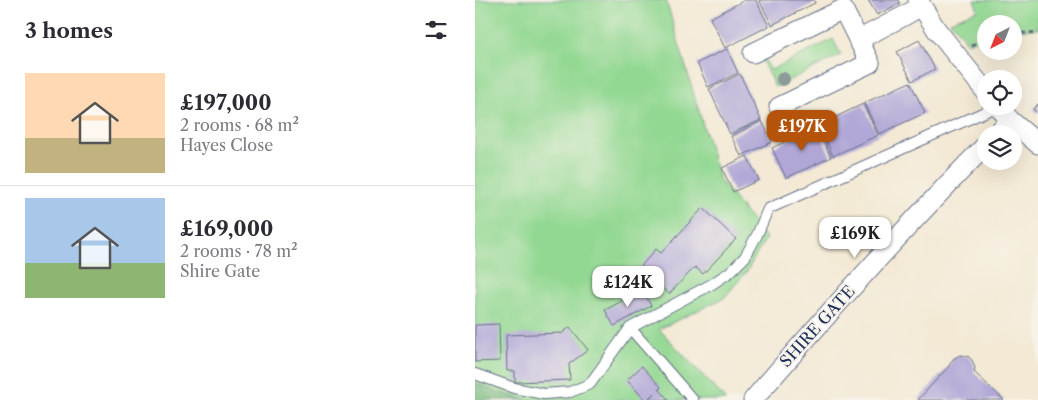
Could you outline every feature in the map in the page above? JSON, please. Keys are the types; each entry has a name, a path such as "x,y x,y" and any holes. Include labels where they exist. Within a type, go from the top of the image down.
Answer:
{"street":[{"path":"858,40 904,16 920,3 937,29 977,80"},
{"path":"753,53 843,9 870,63 779,107"},
{"path":"1006,115 1038,144"},
{"path":"1005,125 1010,120"},
{"name":"SHIRE GATE","path":"753,400 822,320 977,154"}],"lane":[{"path":"475,374 514,388 544,394 570,392 590,384 631,328 712,284 730,272 745,257 768,209 978,115"},
{"path":"631,328 693,400"}],"path":[{"path":"1023,33 1038,32"}],"green space":[{"path":"475,0 666,0 719,179 766,238 747,271 724,298 659,329 726,400 525,400 475,383"},
{"path":"974,0 1038,0 1038,29 1023,30 1023,15 977,15 977,39 968,43 950,21 978,10"},
{"path":"833,39 841,55 775,87 760,57 763,56 771,70"},
{"path":"475,383 500,393 525,400 475,400"}],"building":[{"path":"745,0 756,0 769,26 725,48 710,18"},
{"path":"759,0 814,0 815,3 772,25"},
{"path":"868,0 899,0 900,3 877,15"},
{"path":"919,40 935,69 912,81 897,52"},
{"path":"727,49 738,73 708,87 697,63"},
{"path":"740,74 761,120 730,134 709,89"},
{"path":"910,82 925,113 879,134 864,103"},
{"path":"863,104 878,135 833,156 819,125"},
{"path":"1038,104 1038,114 1033,109"},
{"path":"762,121 772,142 741,156 731,136"},
{"path":"817,126 831,157 786,178 772,148"},
{"path":"747,156 759,180 733,192 722,168"},
{"path":"703,208 736,239 703,274 695,267 669,294 640,267 656,249 661,253"},
{"path":"643,290 651,306 614,326 605,310"},
{"path":"499,324 500,361 475,362 475,325"},
{"path":"570,327 588,350 569,364 570,380 515,382 515,371 507,371 506,335 561,334"},
{"path":"960,355 969,357 972,360 975,368 974,372 1004,400 918,400 949,366 953,359"},
{"path":"642,366 661,387 659,389 669,400 648,400 654,393 645,400 627,380"}]}
